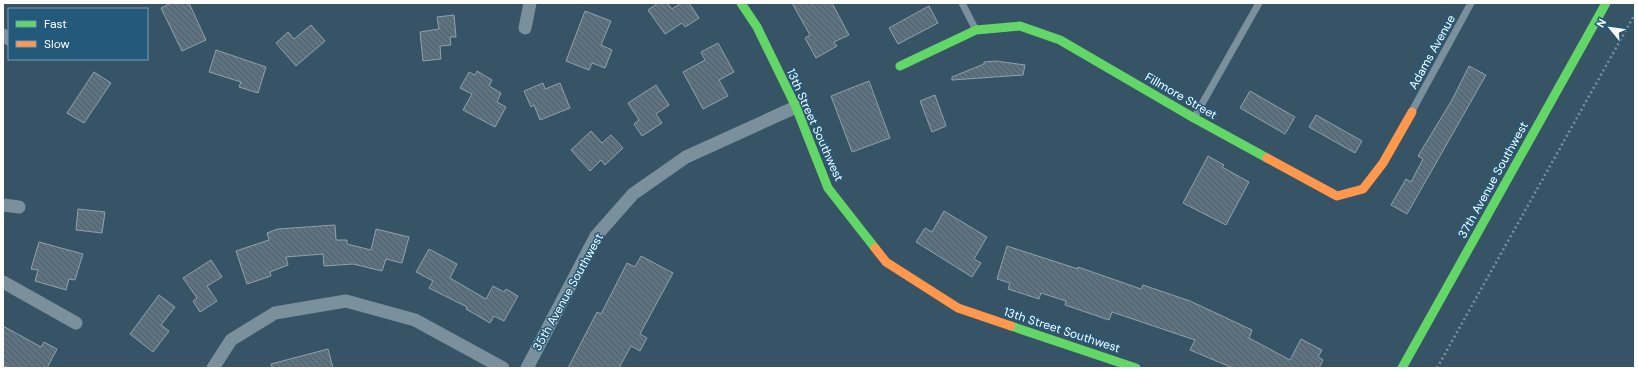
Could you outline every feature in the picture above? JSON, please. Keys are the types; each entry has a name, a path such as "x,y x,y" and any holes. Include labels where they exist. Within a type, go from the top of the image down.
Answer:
{"street":[{"path":"525,28 530,3"},
{"name":"13th Street Southwest","path":"741,3 757,27 796,107 828,188 886,262 958,308 1136,368"},
{"name":"37th Avenue Southwest","path":"1402,368 1606,3"},
{"name":"Fillmore Street","path":"900,66 976,30 1020,26 1060,40 1194,118 1337,196 1363,189 1383,163 1412,112"},
{"name":"35th Avenue Southwest","path":"527,368 596,236 633,194 686,156 796,107"},
{"path":"3,205 19,207"},
{"path":"3,282 76,323"},
{"path":"213,368 231,340 275,313 346,301 415,320 503,368"}],"lane":[{"path":"962,3 976,30"},
{"path":"1194,118 1259,3"},
{"name":"Adams Avenue","path":"1412,112 1471,3"}],"path":[{"path":"1437,368 1635,14"}],"building":[{"path":"171,3 189,3 206,40 182,51 161,8"},
{"path":"658,3 667,3 672,9 681,3 689,3 699,18 685,27 682,23 665,34 648,10"},
{"path":"792,3 832,3 849,35 834,42 837,46 816,58 805,38 810,35"},
{"path":"929,6 938,23 898,44 889,28"},
{"path":"585,11 611,21 601,45 612,50 605,68 592,63 589,70 566,61"},
{"path":"454,15 456,37 450,37 451,45 440,46 441,59 423,61 420,32 439,29 437,17"},
{"path":"311,25 325,41 296,66 276,43 288,32 294,39"},
{"path":"718,43 734,72 719,80 728,96 703,109 683,72 705,60 701,52"},
{"path":"216,50 266,67 258,93 239,87 241,82 209,72"},
{"path":"996,61 1025,65 1023,75 952,80 952,77 984,64 984,62"},
{"path":"1469,66 1486,75 1407,214 1391,205 1406,179 1411,182 1423,159 1418,156 1452,100"},
{"path":"477,71 492,80 489,86 501,93 497,102 506,107 495,127 463,110 472,94 460,88 469,72 475,75"},
{"path":"94,72 111,83 84,123 67,113"},
{"path":"869,81 890,138 852,152 831,96"},
{"path":"543,83 545,89 560,83 570,108 540,120 534,105 531,107 524,91"},
{"path":"656,85 669,105 656,114 662,123 642,136 634,124 639,120 628,103"},
{"path":"1250,91 1295,117 1285,134 1240,108"},
{"path":"935,95 946,126 932,132 920,101"},
{"path":"1316,115 1362,141 1355,153 1309,127"},
{"path":"591,131 602,143 611,135 623,148 605,165 601,160 590,171 571,150"},
{"path":"1208,156 1224,165 1222,167 1249,182 1226,225 1183,203"},
{"path":"78,209 105,212 102,233 76,230"},
{"path":"944,211 987,237 974,259 981,263 972,277 916,242 925,228 932,232"},
{"path":"335,225 336,240 347,240 347,244 371,250 376,229 409,237 402,263 386,259 382,271 353,264 324,266 323,254 286,257 288,265 270,272 271,276 247,284 236,251 269,240 267,233 278,229"},
{"path":"39,242 83,254 75,280 69,279 66,290 35,281 38,270 31,269"},
{"path":"1007,246 1078,269 1078,267 1141,289 1143,285 1190,301 1252,330 1249,338 1290,360 1301,339 1322,350 1318,357 1323,360 1319,368 1233,368 1190,350 1195,340 1112,312 1109,320 1065,305 1066,301 1041,293 1039,299 1008,289 1010,283 997,279"},
{"path":"429,249 457,264 450,278 486,299 493,286 504,292 506,289 518,296 504,321 494,316 490,323 466,309 467,307 429,288 433,281 416,272"},
{"path":"641,256 673,273 640,334 647,338 640,351 631,346 619,368 568,368 597,312 601,314 627,263 635,267"},
{"path":"211,260 222,277 207,286 217,301 200,312 193,301 197,298 183,278"},
{"path":"159,295 175,307 161,325 169,331 153,352 130,334"},
{"path":"3,326 41,347 44,342 57,349 47,368 8,368 3,365"},
{"path":"328,349 333,368 272,368 271,364"}],"traffic: fast":[{"path":"741,3 757,27 796,107 828,188 875,248"},
{"path":"1402,368 1606,3"},
{"path":"900,66 976,30 1020,26 1060,40 1194,118 1267,158"},
{"path":"1011,326 1136,368"}],"traffic: slow":[{"path":"1267,158 1337,196 1363,189 1383,163 1412,112"},
{"path":"875,248 886,262 958,308 1011,326"}]}
